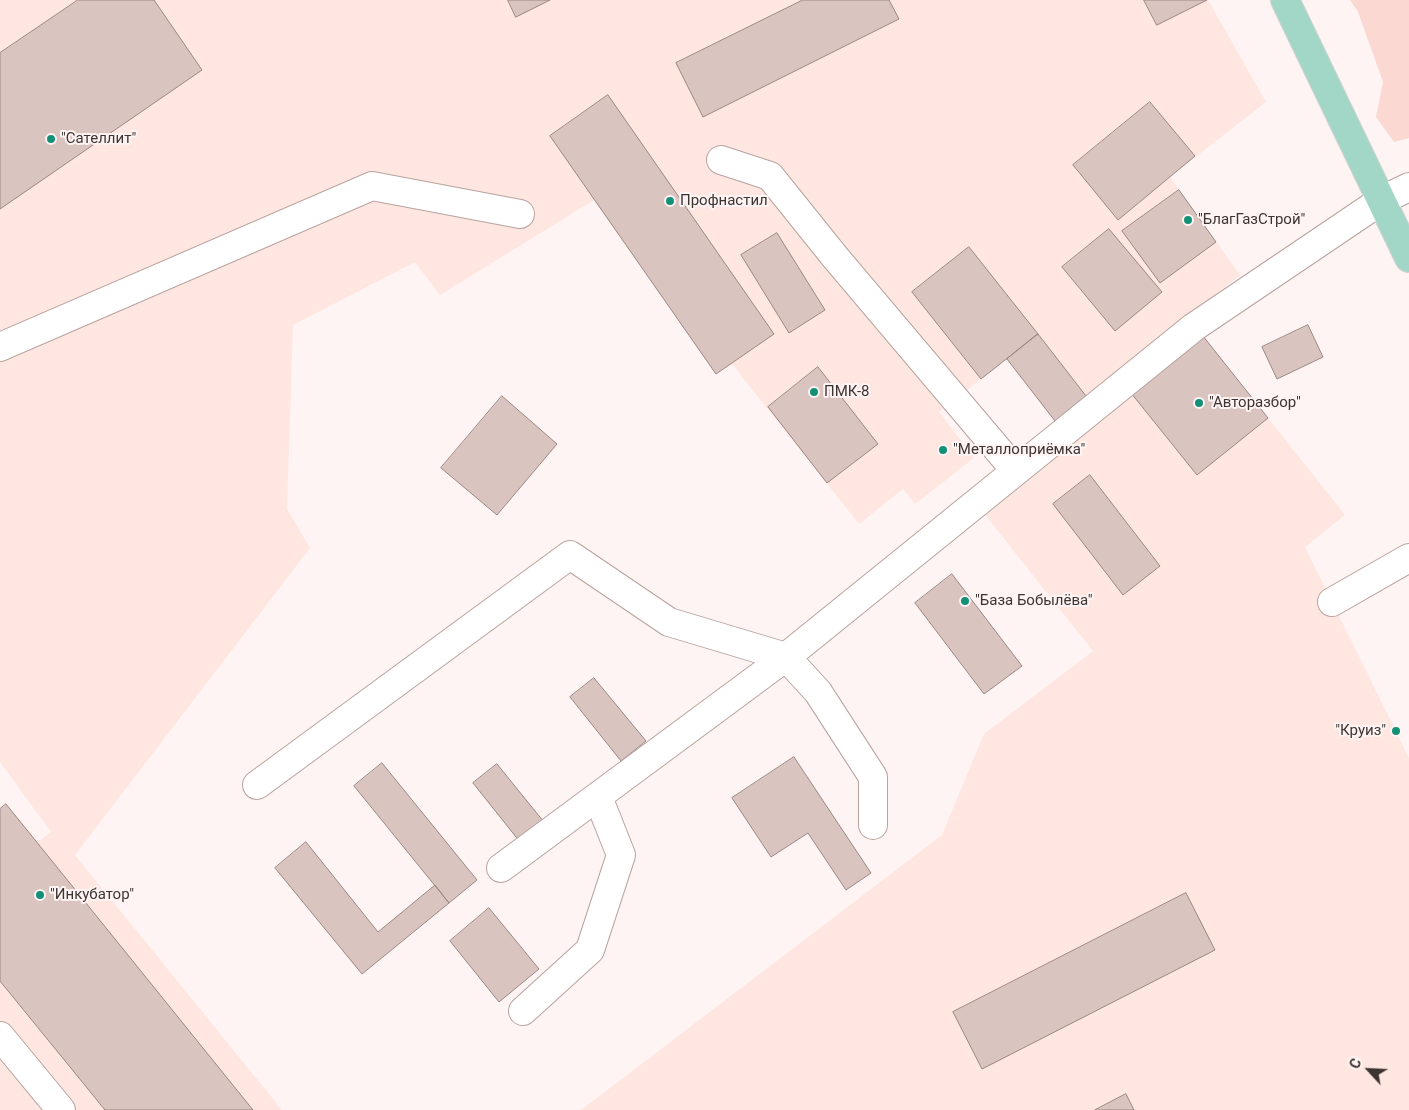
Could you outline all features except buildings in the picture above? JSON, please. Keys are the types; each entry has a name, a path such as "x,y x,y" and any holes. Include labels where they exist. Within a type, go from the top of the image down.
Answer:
{"main road":[{"path":"1285,0 1409,258"}],"lane":[{"path":"721,160 770,176 841,265 1016,471"},
{"path":"0,347 372,186 520,214"},
{"path":"501,868 786,657 1194,327 1382,200 1409,187"},
{"path":"257,785 570,555 669,622 786,657 818,692 873,778 873,825"},
{"path":"1332,602 1409,558"},
{"path":"522,1011 590,950 621,855 598,797"},
{"path":"0,1036 61,1110"}],"shaded area":[{"path":"0,0 1208,0 1266,102 1170,177 1240,275 1055,421 1006,359 939,412 974,458 915,504 903,489 859,524 732,364 716,374 594,200 440,295 415,262 293,325 287,509 310,548 75,855 282,1110 0,1110 0,871 51,832 0,762"},
{"path":"1350,0 1409,0 1409,138 1394,142 1376,117 1383,82 1358,12"},
{"path":"1203,336 1345,515 1305,547 1409,758 1409,1110 581,1110 942,835 984,734 1093,651 982,511"}],"place":[{"name":"\"Сателлит\"","path":"51,139"},
{"name":"Профнастил","path":"670,201"},
{"name":"\"БлагГазСтрой\"","path":"1188,220"},
{"name":"ПМК-8","path":"814,392"},
{"name":"\"Авторазбор\"","path":"1199,403"},
{"name":"\"Металлоприёмка\"","path":"943,450"},
{"name":"\"База Бобылёва\"","path":"965,601"},
{"name":"\"Круиз\"","path":"1396,731"},
{"name":"\"Инкубатор\"","path":"40,895"}]}
